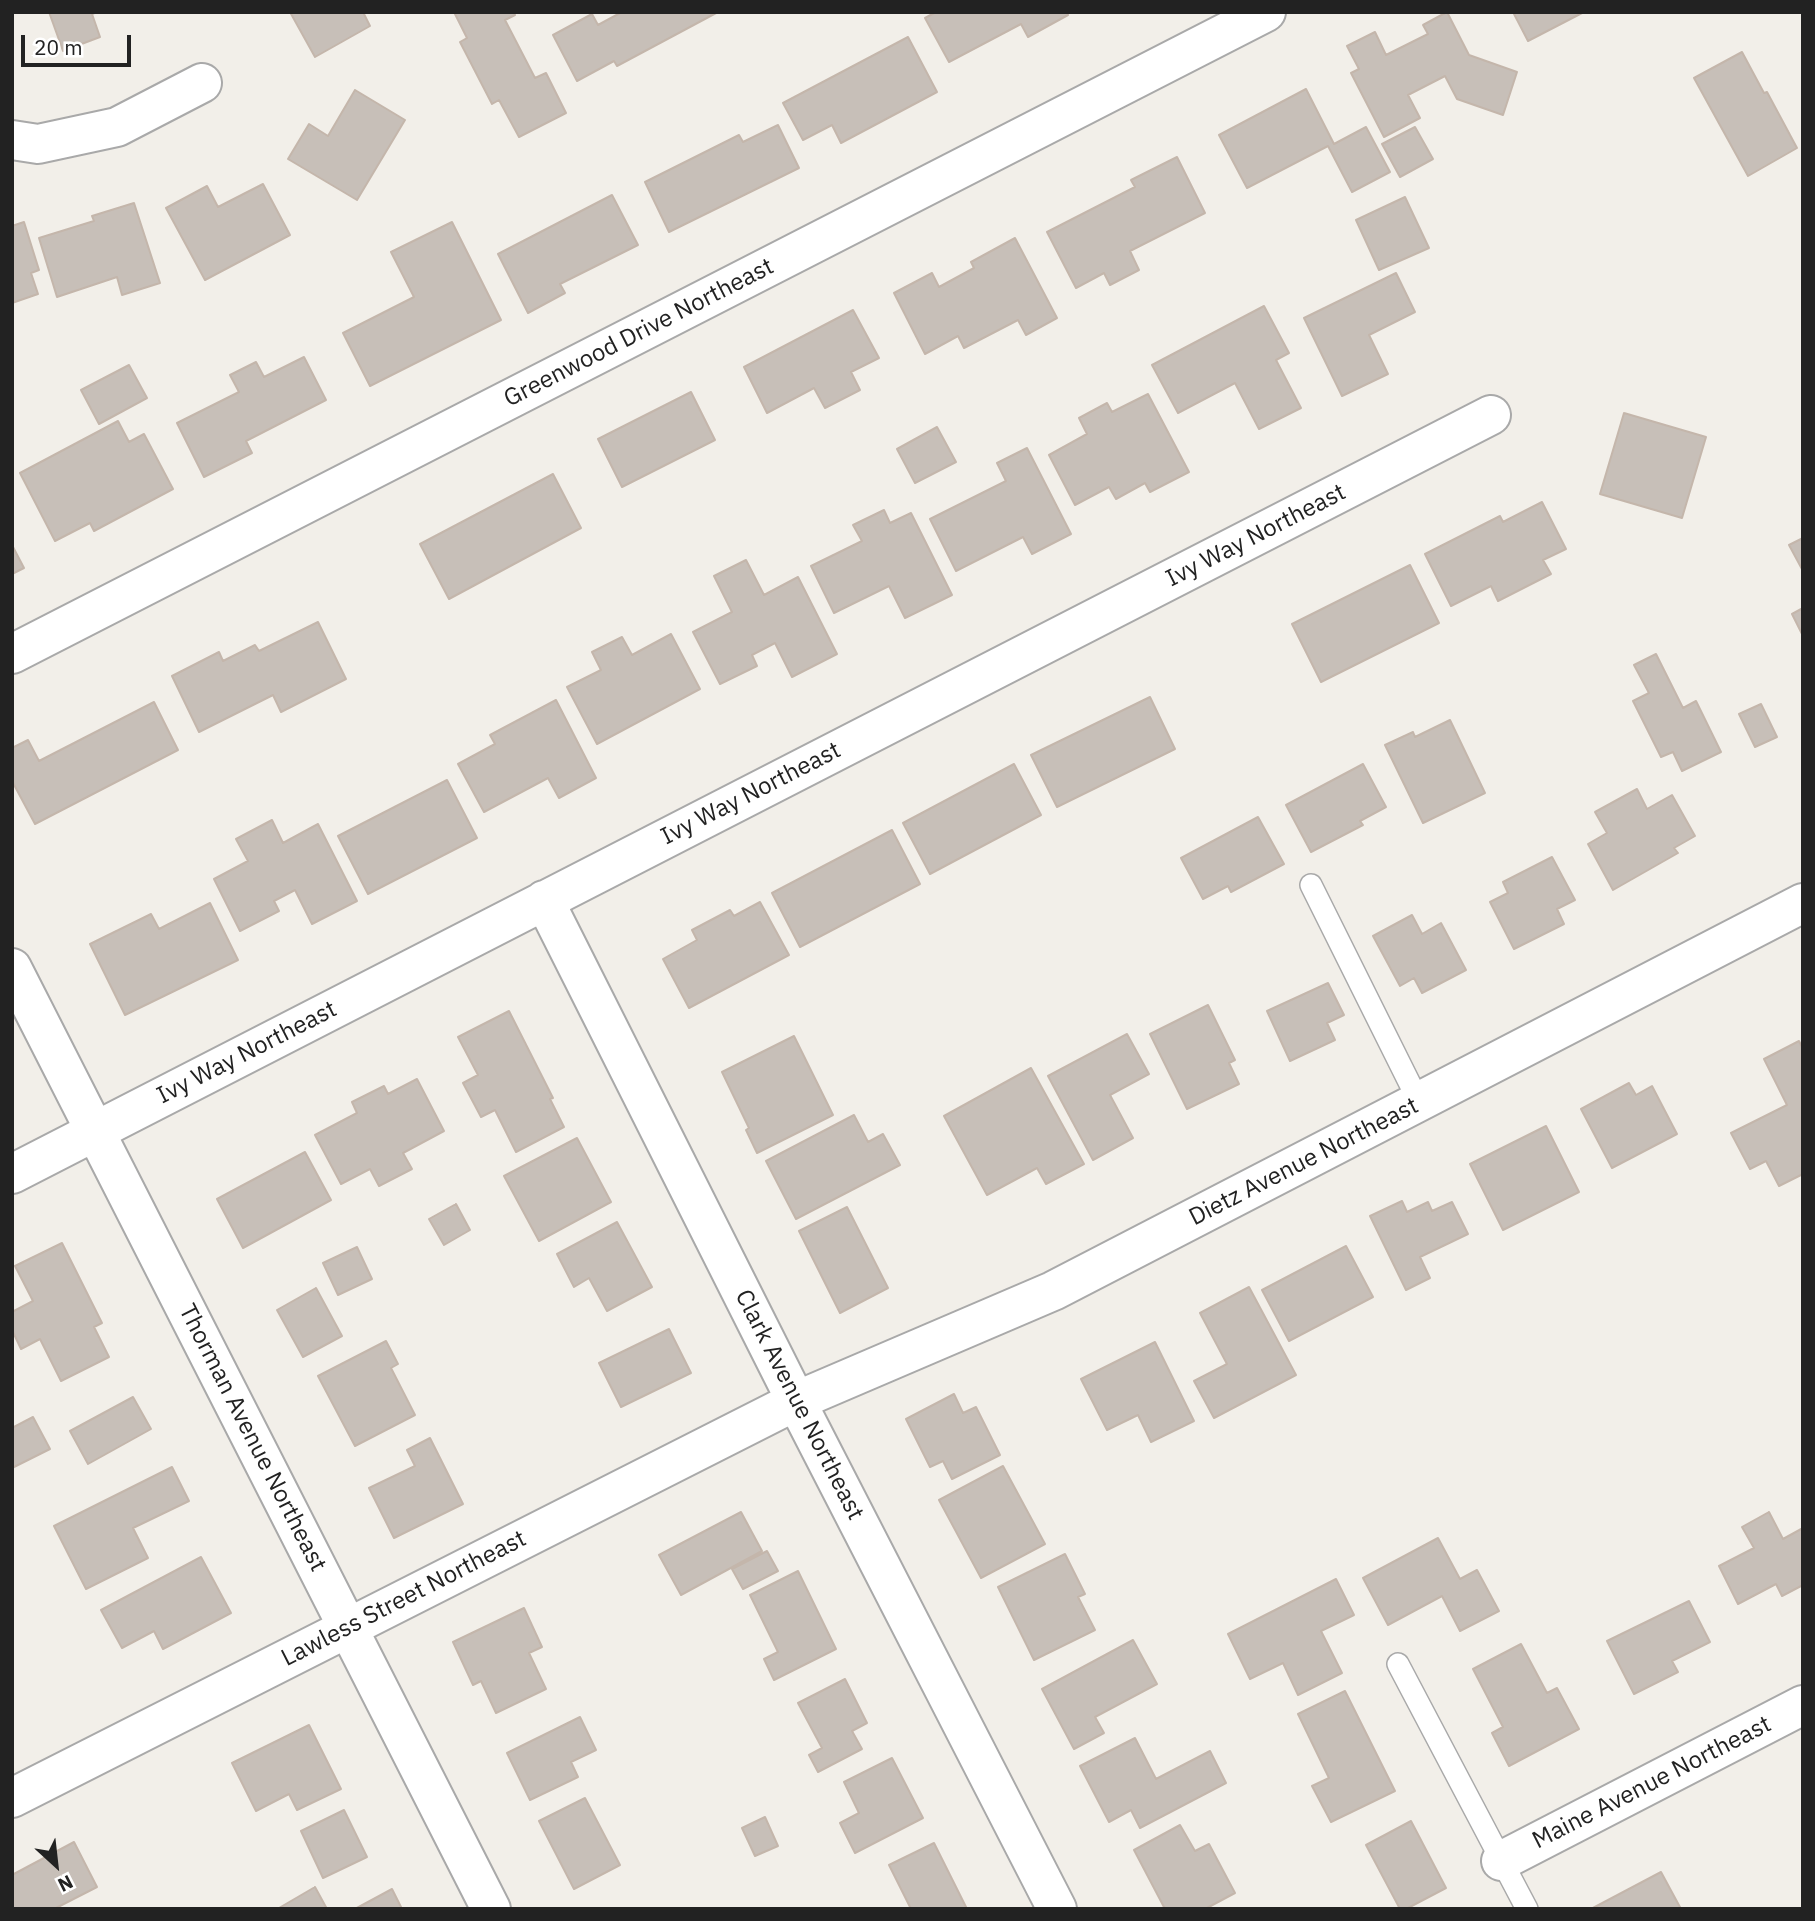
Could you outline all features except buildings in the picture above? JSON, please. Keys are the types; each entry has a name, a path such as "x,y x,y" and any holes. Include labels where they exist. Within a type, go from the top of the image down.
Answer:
{"street":[{"name":"Greenwood Drive Northeast","path":"12,654 1266,12"},
{"path":"12,141 38,144 117,127 202,83"},
{"name":"Ivy Way Northeast","path":"12,1174 1492,415"},
{"name":"Clark Avenue Northeast","path":"544,900 796,1401 1057,1909"},
{"name":"Dietz Avenue Northeast","path":"796,1401 1054,1291 1803,903"},
{"name":"Thorman Avenue Northeast","path":"12,968 491,1909"},
{"name":"Lawless Street Northeast","path":"12,1798 796,1401"},
{"name":"Maine Avenue Northeast","path":"1501,1861 1803,1705"}],"lane":[{"path":"1311,886 1419,1102"},
{"path":"1398,1664 1527,1909"}]}
